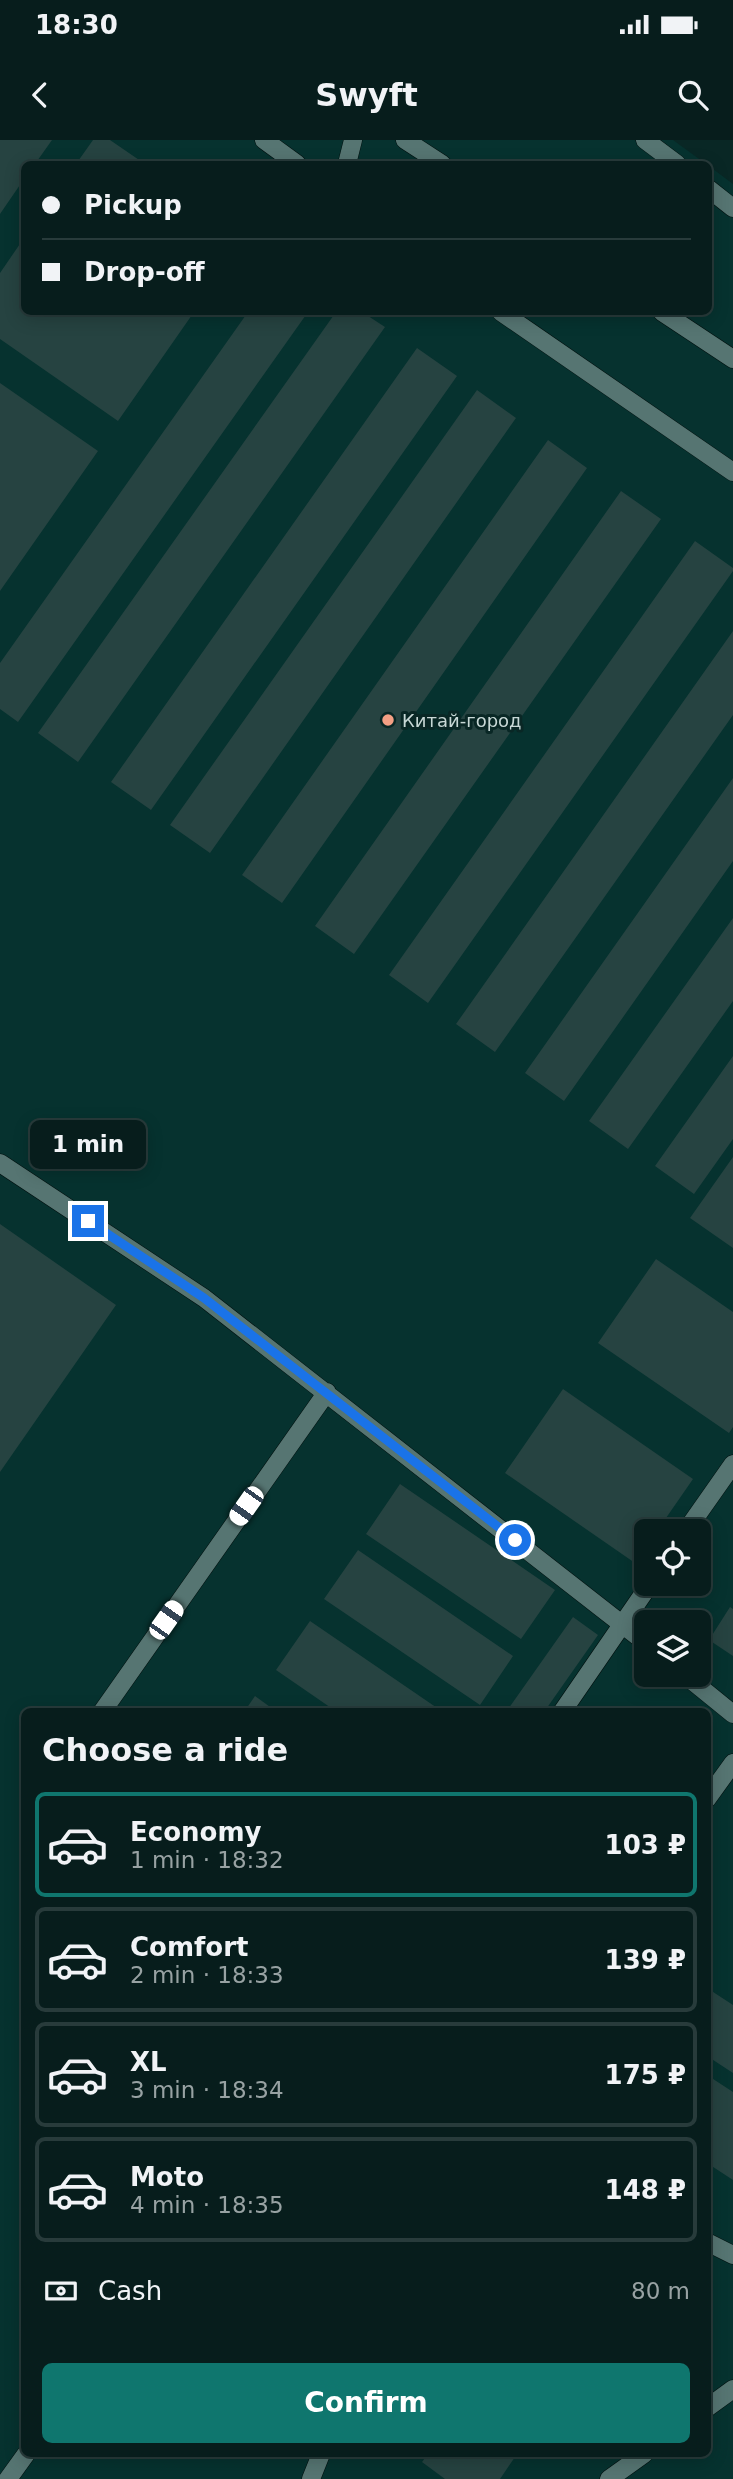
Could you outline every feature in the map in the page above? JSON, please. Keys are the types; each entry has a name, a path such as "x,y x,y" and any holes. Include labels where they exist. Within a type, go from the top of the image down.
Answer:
{"lane":[{"path":"264,140 293,161"},
{"path":"347,161 353,140"},
{"path":"405,140 437,161"},
{"path":"645,140 673,161"},
{"path":"712,191 733,208"},
{"path":"505,315 733,472"},
{"path":"667,315 733,359"},
{"path":"0,1163 204,1298 634,1634"},
{"path":"105,1708 327,1392"},
{"path":"694,1519 733,1464"},
{"path":"565,1708 642,1596"},
{"path":"700,1687 733,1714"},
{"path":"711,1793 733,1763"},
{"path":"711,2244 733,2255"},
{"path":"711,2405 733,2389"},
{"path":"8,2479 24,2457"},
{"path":"311,2479 320,2457"},
{"path":"609,2479 640,2457"}],"shaded area":[{"path":"0,140 673,140 702,161 21,161 21,315 712,315 712,168 733,184 733,2479 0,2479"}],"building":[{"path":"0,140 52,140 37,161 21,161 21,183 0,214"},
{"path":"93,140 110,140 141,161 78,161"},
{"path":"21,242 21,315 192,315 118,421 0,339 0,273"},
{"path":"246,315 306,315 18,722 0,709 0,663"},
{"path":"334,315 367,315 385,327 78,762 38,733"},
{"path":"417,348 457,376 151,810 111,782"},
{"path":"0,383 98,451 0,591"},
{"path":"477,390 516,418 210,853 170,825"},
{"path":"548,440 587,468 282,903 242,875"},
{"path":"621,491 661,519 354,954 315,926"},
{"path":"695,541 733,568 733,571 428,1003 389,975"},
{"path":"733,631 733,715 495,1052 456,1024"},
{"path":"733,778 733,861 564,1101 525,1073"},
{"path":"733,918 733,1001 628,1149 589,1121"},
{"path":"733,1056 733,1139 694,1194 655,1166"},
{"path":"733,1157 733,1248 690,1218"},
{"path":"0,1224 116,1305 0,1472"},
{"path":"656,1259 733,1312 733,1427 729,1433 598,1343"},
{"path":"563,1389 693,1479 665,1519 634,1519 634,1562 505,1473"},
{"path":"400,1484 555,1590 521,1639 366,1534"},
{"path":"358,1550 513,1656 480,1705 324,1599"},
{"path":"730,1607 733,1609 733,1656 711,1641 711,1637"},
{"path":"573,1617 598,1635 547,1708 509,1708"},
{"path":"310,1621 437,1708 331,1708 276,1670"},
{"path":"255,1696 272,1708 247,1708"},
{"path":"711,1991 733,2005 733,2073 711,2059"},
{"path":"711,2078 733,2092 733,2180 711,2166"},
{"path":"426,2457 515,2457 500,2479 445,2479 422,2462"}],"place":[{"name":"Китай-город","path":"388,720"}],"route":[{"path":"88,1221 204,1298 515,1540"}]}
